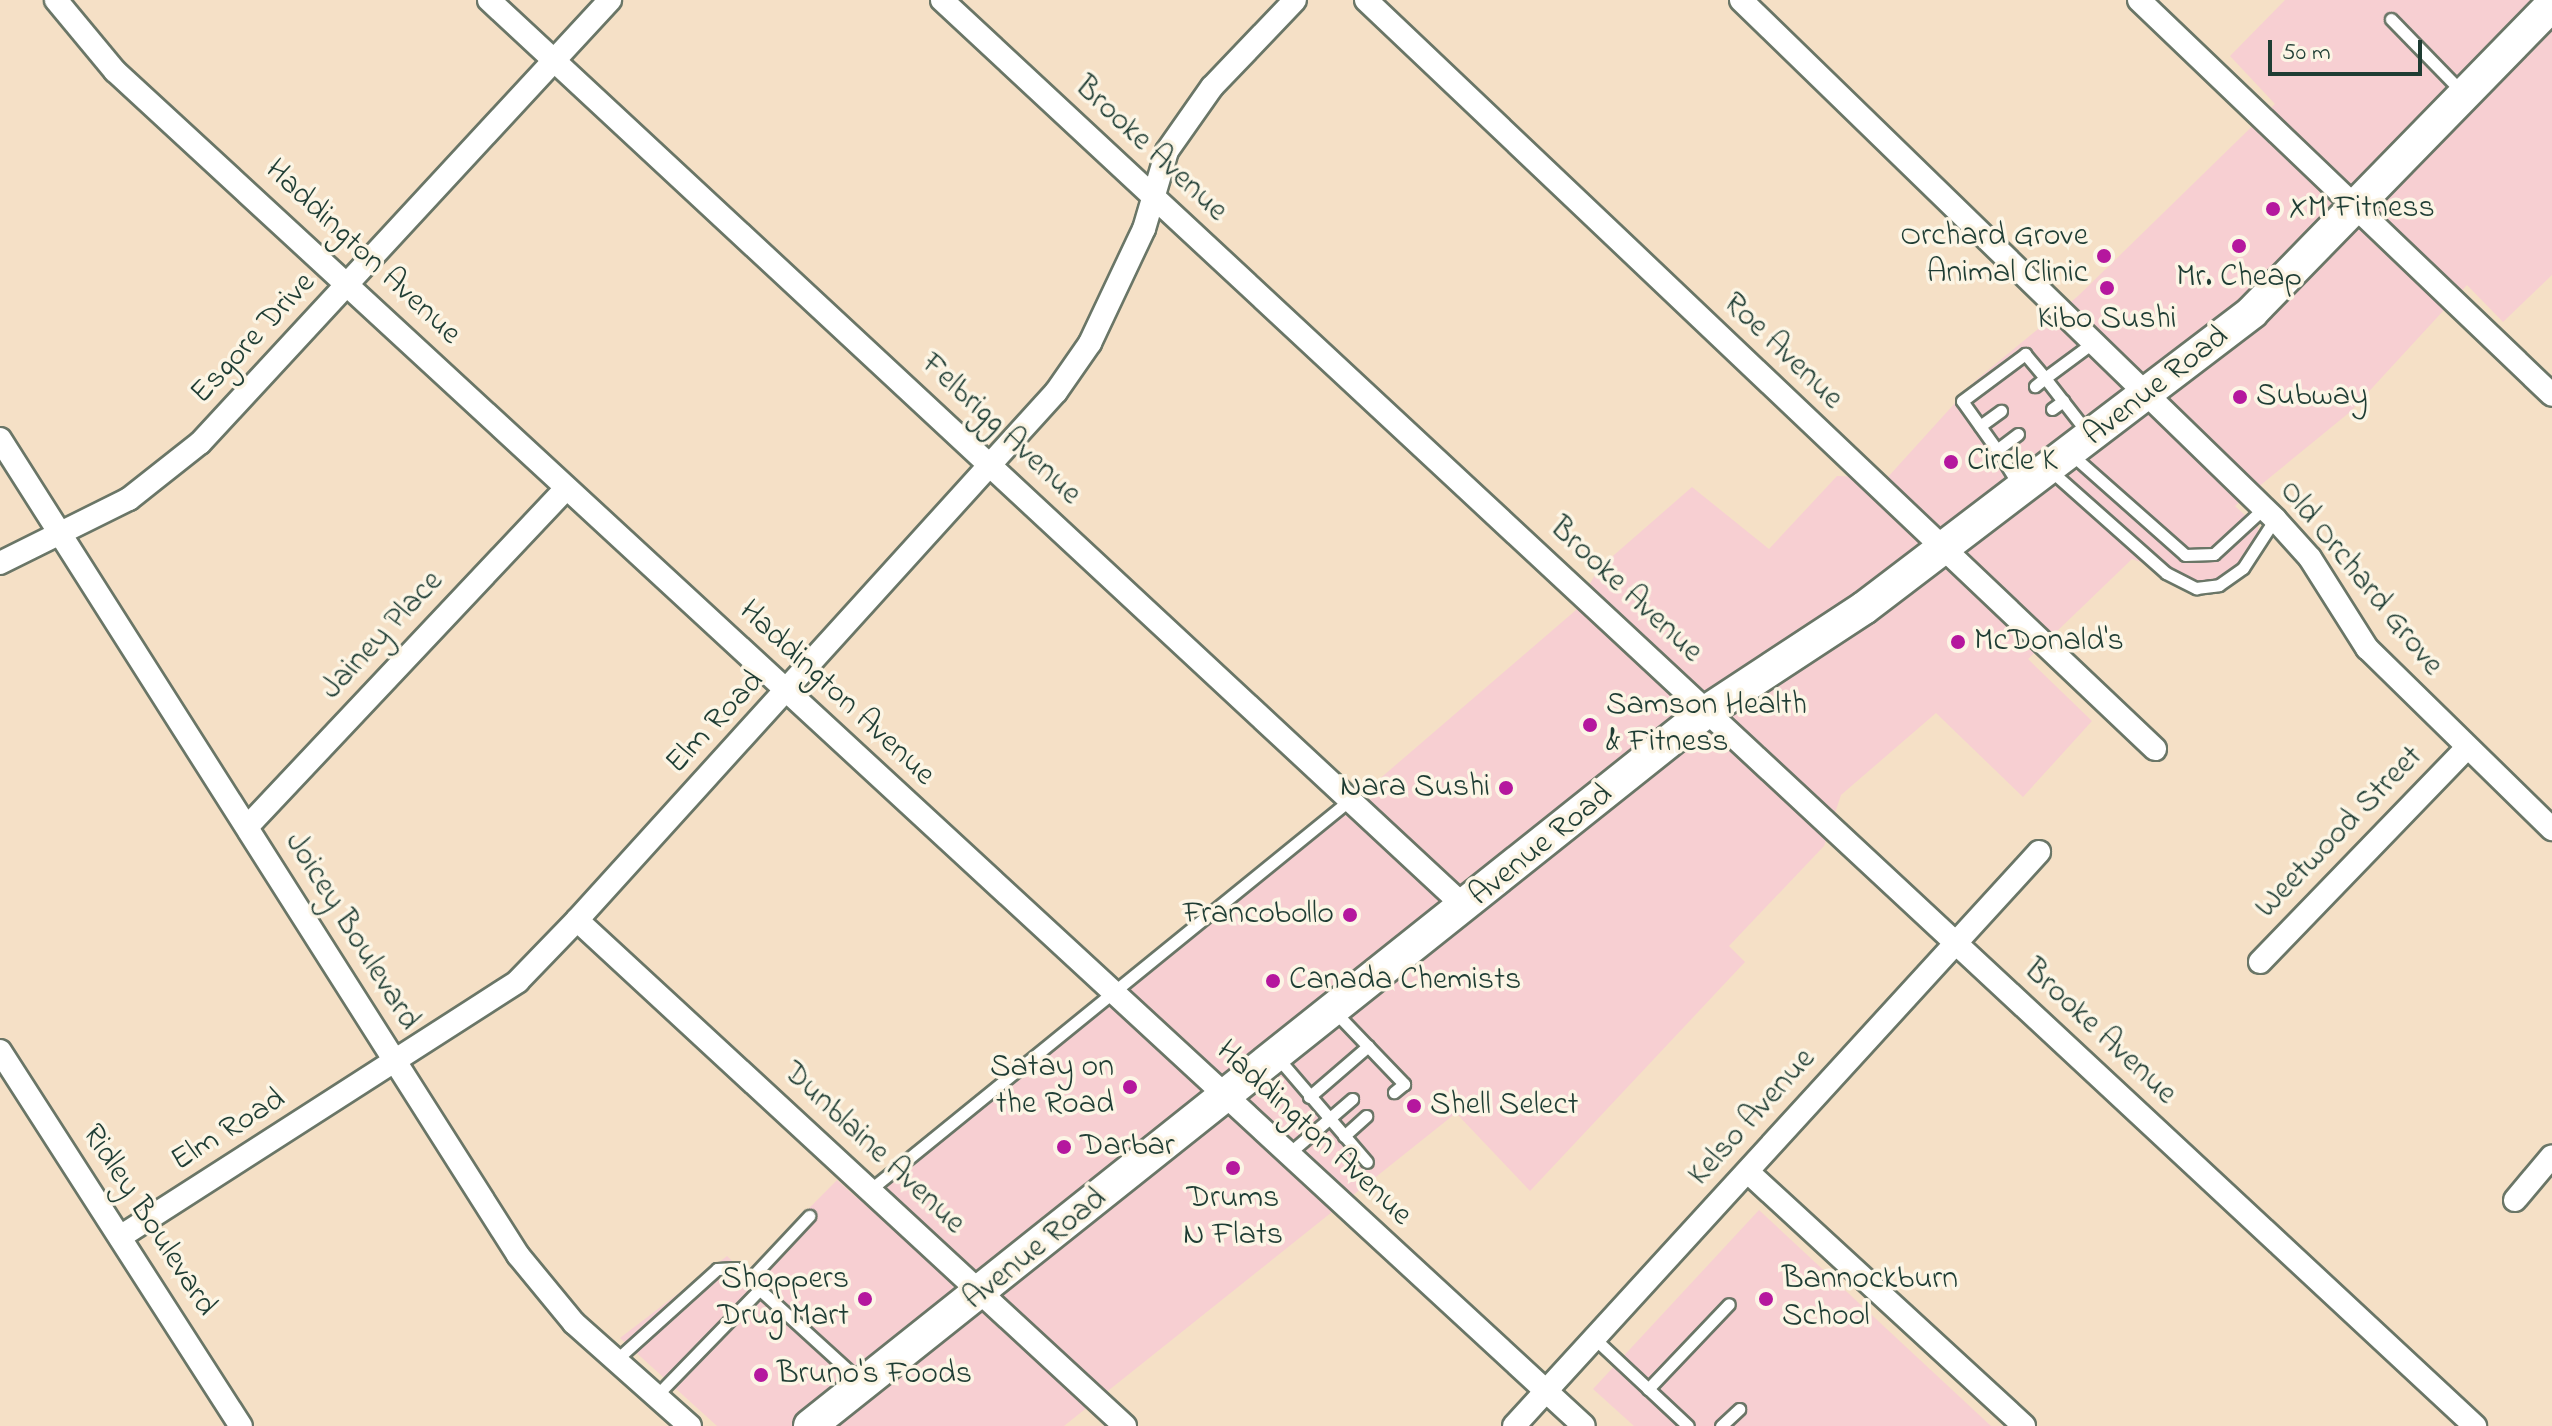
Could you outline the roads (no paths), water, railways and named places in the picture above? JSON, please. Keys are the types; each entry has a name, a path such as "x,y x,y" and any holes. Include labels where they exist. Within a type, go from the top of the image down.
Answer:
{"main road":[{"name":"Avenue Road","path":"810,1426 984,1292 1466,908 1707,711 2023,490 2150,395 2252,312 2357,209 2552,5"}],"street":[{"name":"Haddington Avenue","path":"56,0 115,71 350,284 787,693 1584,1426"},
{"name":"Felbrigg Avenue","path":"489,0 1352,798 1466,908"},
{"name":"Esgore Drive","path":"0,563 163,476 350,284 610,0"},
{"name":"Brooke Avenue","path":"942,0 2475,1426"},
{"name":"Elm Road","path":"120,1237 518,981 577,920 787,693 990,465 1090,343 1154,197 1159,166 1186,120 1295,0"},
{"name":"Roe Avenue","path":"1366,0 2155,749"},
{"name":"Old Orchard Grove","path":"1741,0 2270,513 2310,558 2359,639 2466,749 2552,829"},
{"path":"2139,0 2552,395"},
{"name":"Joicey Boulevard","path":"0,439 55,534 247,827 518,1255 562,1310 690,1426"},
{"name":"Jainey Place","path":"247,827 566,488"},
{"name":"Weetwood Street","path":"2260,962 2466,749"},
{"name":"Kelso Avenue","path":"1514,1426 2039,852"},
{"name":"Dunblaine Avenue","path":"577,920 984,1292 1125,1426"},
{"name":"Ridley Boulevard","path":"0,1051 241,1426"},
{"path":"2515,1200 2552,1156"},
{"path":"1748,1172 2024,1426"}],"lane":[{"path":"2391,19 2465,95"},
{"path":"2035,386 2095,341"},
{"path":"2023,490 1962,401 2025,354 2063,401 2071,454 2166,573 2196,588 2219,585 2243,568 2270,513"},
{"path":"2052,409 2063,401"},
{"path":"1980,426 2001,411"},
{"path":"1997,450 2018,434"},
{"path":"2071,454 2185,555 2214,554 2270,513"},
{"path":"871,1189 1112,990 1352,798"},
{"path":"1335,1011 1368,1046 1385,1072 1404,1084 1394,1092"},
{"path":"1309,1097 1368,1046"},
{"path":"1277,1057 1367,1162"},
{"path":"1287,1155 1352,1099"},
{"path":"1344,1136 1366,1116"},
{"path":"749,1280 809,1216"},
{"path":"616,1360 717,1269 736,1268 864,1385"},
{"path":"656,1396 760,1289"},
{"path":"1648,1389 1729,1304"},
{"path":"1595,1339 1688,1426"},
{"path":"1721,1426 1739,1409"}],"place":[{"name":"XM Fitness","path":"2273,209"},
{"name":"Mr. Cheap","path":"2239,246"},
{"name":"Orchard Grove Animal Clinic","path":"2104,256"},
{"name":"Kibo Sushi","path":"2107,288"},
{"name":"Subway","path":"2240,397"},
{"name":"Circle K","path":"1951,462"},
{"name":"McDonald's","path":"1958,642"},
{"name":"Samson Health & Fitness","path":"1590,725"},
{"name":"Nara Sushi","path":"1506,788"},
{"name":"Francobollo","path":"1350,915"},
{"name":"Canada Chemists","path":"1273,981"},
{"name":"Satay on the Road","path":"1130,1087"},
{"name":"Shell Select","path":"1414,1106"},
{"name":"Darbar","path":"1064,1147"},
{"name":"Drums N Flats","path":"1233,1168"},
{"name":"Shoppers Drug Mart","path":"865,1299"},
{"name":"Bannockburn School","path":"1766,1299"},
{"name":"Bruno's Foods","path":"761,1375"}]}
